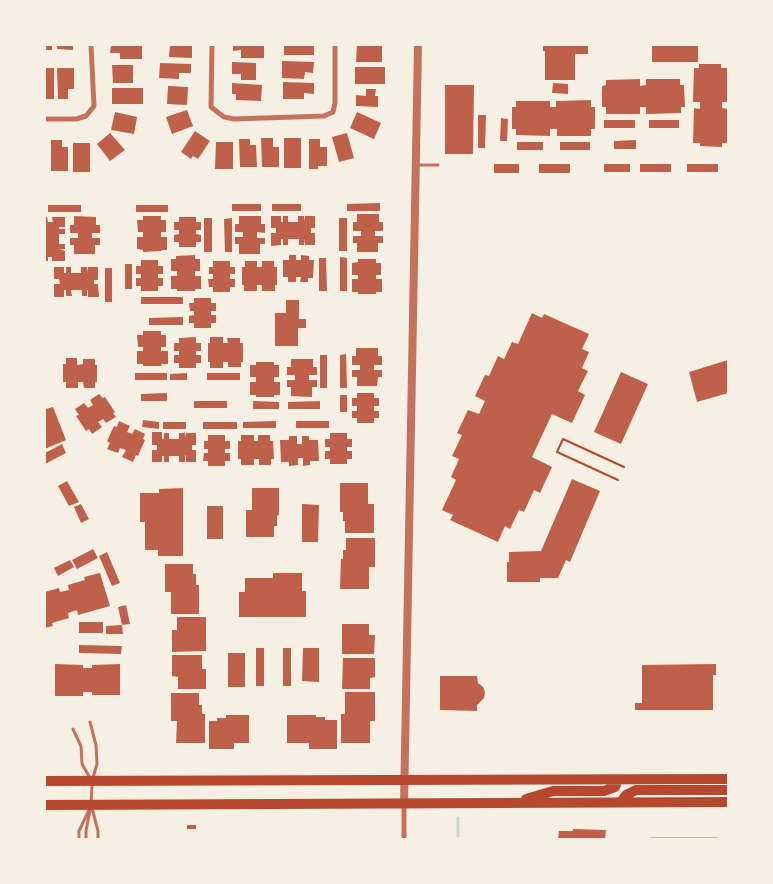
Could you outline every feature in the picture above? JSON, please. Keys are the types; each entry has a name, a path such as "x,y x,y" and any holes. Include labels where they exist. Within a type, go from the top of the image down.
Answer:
{"main road":[{"path":"45,781 728,779"},
{"path":"511,803 553,791 604,791 615,787 618,780"},
{"path":"621,802 626,795 636,790 728,790"},
{"path":"45,805 728,802"}],"street":[{"path":"45,119 76,119 86,116 94,106 91,45"},
{"path":"212,45 212,107 215,112 224,117 234,119 324,116 332,112 335,103 335,45"},
{"path":"404,839 418,45"}],"lane":[{"path":"416,165 438,165"},
{"path":"86,839 92,781 96,764 96,746 90,722"},
{"path":"74,728 81,746 82,764 92,781"},
{"path":"79,839 79,831 91,805"},
{"path":"91,805 98,831 98,839"},
{"path":"651,839 717,839"}],"path":[{"path":"618,480 557,452 563,439 624,467"}],"building":[{"path":"45,45 52,45 52,50 45,50"},
{"path":"57,45 73,45 73,50 57,49"},
{"path":"111,45 142,45 142,59 120,59 120,53 110,53"},
{"path":"170,45 192,45 192,58 169,57"},
{"path":"233,45 264,45 264,58 241,58 241,50 233,51"},
{"path":"284,45 314,45 314,55 284,55"},
{"path":"357,45 382,45 382,62 356,62"},
{"path":"543,45 588,45 588,54 575,54 575,80 545,80 545,51 543,51"},
{"path":"652,45 698,45 698,62 652,62"},
{"path":"282,61 314,62 313,73 305,72 304,79 282,78"},
{"path":"232,62 256,63 256,80 241,80 241,74 232,74"},
{"path":"160,63 191,64 191,73 179,73 179,79 159,78"},
{"path":"699,64 721,64 721,68 728,68 728,102 722,102 722,108 728,109 728,143 722,143 722,147 700,146 700,143 693,143 694,108 700,109 700,102 693,102 694,68 699,68"},
{"path":"112,65 133,65 133,83 113,83"},
{"path":"355,67 385,67 385,84 355,84"},
{"path":"45,68 54,68 54,99 45,99"},
{"path":"57,68 74,68 74,89 68,89 68,99 58,99"},
{"path":"640,79 640,86 646,85 646,79 680,79 680,85 684,85 685,107 681,107 681,113 646,114 646,107 640,107 640,114 606,114 606,107 602,107 602,86 606,85 606,80"},
{"path":"283,82 314,83 314,94 304,93 304,99 283,99"},
{"path":"232,83 262,85 261,101 236,100 236,94 232,94"},
{"path":"553,83 568,84 568,94 552,93"},
{"path":"445,85 474,85 473,154 445,154"},
{"path":"168,86 188,87 187,105 167,104"},
{"path":"112,88 143,88 143,104 112,104"},
{"path":"366,89 376,89 375,96 378,96 378,107 356,106 356,95 366,96"},
{"path":"591,100 591,107 595,107 595,129 591,129 591,136 557,136 557,129 550,129 550,136 516,135 516,129 512,129 512,107 516,107 516,101 550,101 550,107 556,107 556,101"},
{"path":"187,110 193,126 172,134 166,117"},
{"path":"115,112 137,117 134,134 111,130"},
{"path":"357,112 381,123 374,139 350,128"},
{"path":"478,115 486,115 485,148 478,148"},
{"path":"501,118 508,119 507,141 500,141"},
{"path":"604,120 635,120 635,128 604,128"},
{"path":"649,120 679,120 679,128 649,128"},
{"path":"195,131 210,141 198,159 193,156 191,159 181,152"},
{"path":"110,133 125,150 110,161 97,144"},
{"path":"347,133 354,158 339,162 332,137"},
{"path":"261,138 273,138 273,147 279,147 279,167 262,167"},
{"path":"284,138 301,138 301,168 284,168"},
{"path":"239,139 250,139 250,145 256,145 257,167 240,167"},
{"path":"309,139 320,139 320,147 327,147 327,166 309,169"},
{"path":"51,140 62,140 62,147 68,147 68,171 51,171"},
{"path":"636,140 636,149 614,149 614,141"},
{"path":"216,142 233,142 233,169 215,169"},
{"path":"517,142 543,142 543,150 517,150"},
{"path":"560,142 590,142 590,150 560,150"},
{"path":"73,143 90,143 90,172 73,172"},
{"path":"494,164 519,164 519,173 494,173"},
{"path":"539,164 570,164 570,173 539,173"},
{"path":"604,164 630,164 630,172 604,172"},
{"path":"640,164 671,164 671,172 640,172"},
{"path":"687,164 718,164 718,172 687,172"},
{"path":"380,203 380,211 347,211 347,204"},
{"path":"232,204 261,204 261,211 232,211"},
{"path":"272,204 301,204 301,211 272,211"},
{"path":"48,205 81,205 81,212 48,212"},
{"path":"136,205 168,205 168,212 136,212"},
{"path":"357,214 379,214 379,222 383,222 383,231 375,231 375,236 383,236 383,243 378,243 378,252 357,252 357,243 353,243 353,236 361,236 361,231 353,231 353,222 357,222"},
{"path":"74,216 96,217 96,225 100,225 100,233 92,233 92,238 100,238 100,245 95,245 95,254 74,254 74,245 70,245 70,238 78,238 78,233 70,233 70,225 74,225"},
{"path":"143,216 161,216 161,220 166,220 166,232 161,232 161,237 167,237 167,250 143,252 143,250 137,249 137,237 143,237 143,232 138,232 137,220 143,220"},
{"path":"239,216 261,216 261,224 265,224 265,233 257,232 257,238 265,238 265,244 260,244 260,254 239,254 239,244 235,244 235,237 243,237 243,232 235,232 235,224 239,224"},
{"path":"271,216 281,216 281,222 283,222 283,216 288,216 288,222 298,222 298,216 304,216 305,222 305,216 315,216 315,228 311,228 311,233 315,233 315,245 305,245 305,239 304,245 299,245 299,239 288,239 288,245 283,245 283,239 281,239 281,245 271,246 271,233 276,233 276,228 271,228"},
{"path":"45,217 47,217 48,222 53,222 52,217 65,217 65,227 59,227 59,229 65,229 65,234 59,234 59,244 65,244 65,249 59,249 65,251 65,261 52,261 52,257 48,257 48,261 45,261"},
{"path":"179,217 196,217 196,222 201,222 201,230 196,230 196,234 201,235 201,242 196,242 196,247 179,247 179,242 174,242 174,235 179,234 179,230 174,230 174,222 179,222"},
{"path":"204,218 212,218 212,252 204,252"},
{"path":"232,218 232,252 225,252 224,219"},
{"path":"339,218 347,218 347,251 339,251"},
{"path":"195,255 195,259 200,259 200,271 195,271 195,276 201,276 201,289 177,291 177,289 171,289 171,276 177,276 177,271 171,271 171,259 176,259 176,256"},
{"path":"289,255 296,255 296,260 301,260 301,255 309,256 309,260 314,260 313,278 308,278 308,282 300,282 301,277 296,277 296,282 288,282 288,277 283,277 283,260 289,260"},
{"path":"340,257 347,258 347,291 340,291"},
{"path":"319,258 326,258 327,291 319,291"},
{"path":"358,259 376,259 376,263 381,263 381,275 376,275 376,279 382,279 382,292 358,294 358,292 352,292 352,279 358,279 358,275 352,275 352,263 358,262"},
{"path":"141,260 158,260 158,266 163,266 163,274 158,274 158,278 163,278 163,286 158,286 158,291 141,291 141,286 136,286 136,278 141,278 141,274 136,274 136,266 141,266"},
{"path":"213,261 230,261 230,267 235,267 235,274 230,274 230,279 235,279 235,287 230,287 230,292 213,292 213,287 209,287 208,279 213,279 213,274 209,274 209,267 213,267"},
{"path":"245,261 257,261 257,267 262,267 262,261 274,261 274,267 277,267 275,291 262,291 262,285 257,285 257,291 244,291 242,267 245,267"},
{"path":"125,264 132,264 132,289 125,289"},
{"path":"54,267 64,267 64,273 66,273 66,267 71,267 71,273 81,273 81,267 87,267 87,273 88,267 98,267 98,280 94,280 94,284 98,284 99,297 88,297 88,290 87,296 82,296 82,290 71,290 72,296 66,296 66,290 64,290 64,297 54,297 54,284 60,284 59,279 54,279"},
{"path":"105,268 112,268 112,302 105,302"},
{"path":"141,297 183,297 183,304 141,304"},
{"path":"194,298 211,298 211,303 216,303 216,311 211,311 211,315 216,315 216,323 211,323 211,328 194,328 194,323 189,323 189,316 194,315 194,311 190,311 189,303 194,303"},
{"path":"286,300 299,300 299,319 306,319 306,328 298,328 298,346 275,346 275,313 286,313"},
{"path":"532,313 542,318 544,314 589,334 582,349 589,352 582,368 588,371 578,391 585,395 572,423 552,414 532,457 552,467 540,493 534,490 524,512 519,510 510,529 505,526 498,542 450,520 453,515 442,510 456,480 451,477 459,459 452,456 462,435 457,433 468,410 479,414 485,401 475,396 485,375 489,376 498,356 504,359 512,342 518,344"},
{"path":"183,317 183,325 149,325 149,318"},
{"path":"143,331 161,331 161,335 166,335 166,347 161,347 161,351 168,351 168,364 161,364 162,366 143,366 143,364 137,364 137,351 143,351 143,347 138,347 137,335 143,335"},
{"path":"196,337 196,343 201,343 201,351 196,351 196,355 201,355 201,363 196,363 196,368 179,368 179,363 174,363 174,355 179,355 179,351 174,351 174,343 179,343 179,338"},
{"path":"210,337 223,337 223,343 228,343 227,338 240,338 240,343 243,343 243,362 241,362 241,367 228,367 228,362 223,362 223,368 210,368 210,362 208,362 208,343 210,343"},
{"path":"356,348 378,348 378,356 382,356 382,365 374,365 374,370 382,370 382,377 378,377 377,386 357,386 357,377 352,377 352,370 360,370 360,365 352,365 352,356 356,356"},
{"path":"346,354 347,388 340,388 340,355"},
{"path":"320,355 327,355 327,388 320,388"},
{"path":"66,358 77,358 77,365 83,364 83,359 95,359 97,382 95,382 95,388 84,388 83,382 78,382 78,388 66,388 66,382 63,382 63,364 66,364"},
{"path":"291,359 313,359 313,367 317,367 317,375 309,375 309,380 317,380 317,387 312,387 312,397 291,396 291,387 287,387 287,380 295,380 295,375 287,375 287,367 291,367"},
{"path":"728,360 728,393 697,402 689,372"},
{"path":"256,362 274,362 274,365 279,365 279,377 274,377 274,382 280,382 280,395 256,397 256,395 250,395 250,382 256,382 256,377 250,377 250,365 256,365"},
{"path":"621,372 648,384 621,444 594,432"},
{"path":"135,373 167,373 167,380 135,380"},
{"path":"187,373 187,380 170,380 170,374"},
{"path":"207,373 240,373 240,380 207,380"},
{"path":"167,393 167,401 141,401 141,394"},
{"path":"357,393 374,393 374,398 379,398 379,406 374,406 374,411 379,411 379,418 374,418 374,423 357,423 357,418 352,418 352,411 357,411 357,406 352,406 352,398 357,398"},
{"path":"99,394 103,398 105,397 115,412 113,413 116,417 106,423 103,419 98,422 102,427 92,434 89,429 86,431 76,416 79,415 75,409 84,403 88,408 93,405 90,400"},
{"path":"340,395 347,395 347,412 340,412"},
{"path":"194,401 227,401 227,408 194,408"},
{"path":"253,401 279,402 279,409 253,409"},
{"path":"320,401 320,409 288,409 288,402"},
{"path":"45,406 46,409 53,407 66,440 45,449"},
{"path":"143,420 159,422 159,429 142,427"},
{"path":"119,421 130,426 127,432 132,434 135,429 145,434 143,439 145,440 138,456 136,455 133,462 122,457 126,450 120,448 118,453 107,449 110,443 107,441 114,426 117,427"},
{"path":"276,421 276,428 243,428 243,422"},
{"path":"296,421 329,421 329,428 296,428"},
{"path":"163,422 186,422 186,429 163,429"},
{"path":"203,422 237,422 237,429 203,429"},
{"path":"152,432 162,432 162,439 164,439 164,433 169,433 169,439 179,439 179,433 185,433 186,438 186,433 196,433 196,445 192,445 192,450 196,450 196,462 186,462 186,455 185,462 179,462 179,456 169,456 169,462 164,462 164,456 162,456 162,462 152,462 152,450 157,450 157,445 152,445"},
{"path":"330,433 347,433 347,439 352,439 352,447 347,447 347,451 352,451 352,459 347,459 347,464 330,464 330,459 325,459 325,451 330,451 330,447 325,447 325,439 330,439"},
{"path":"208,435 225,435 225,441 230,441 230,449 225,449 225,453 230,453 230,461 225,461 225,466 208,466 208,461 203,461 204,453 208,453 208,449 204,449 204,441 208,441"},
{"path":"241,435 254,435 254,441 258,441 258,435 270,435 270,441 273,441 274,459 271,459 271,465 259,465 259,459 254,459 254,465 241,465 241,459 238,459 238,441 241,441"},
{"path":"289,436 297,436 297,444 302,444 302,436 309,436 309,440 318,440 319,461 310,461 310,465 303,466 303,458 298,458 298,465 289,466 289,462 281,462 280,440 289,440"},
{"path":"62,444 66,453 45,464 45,453"},
{"path":"572,479 600,491 570,562 566,560 558,578 540,578 540,582 507,582 509,552 541,551"},
{"path":"67,481 79,502 69,506 58,486"},
{"path":"340,483 368,483 368,504 374,504 374,533 345,533 343,512 340,512"},
{"path":"183,488 183,556 158,556 158,550 145,550 145,522 140,522 140,493 159,493 159,489"},
{"path":"252,488 279,488 279,515 277,516 277,526 274,526 274,537 246,537 246,510 252,510"},
{"path":"81,504 89,519 81,523 74,507"},
{"path":"302,504 319,505 318,542 302,542"},
{"path":"207,506 223,506 223,539 207,539"},
{"path":"346,538 375,538 375,567 369,567 369,589 340,589 341,559 343,559 343,550 346,550"},
{"path":"93,549 98,558 77,569 72,560"},
{"path":"107,552 120,583 112,586 99,556"},
{"path":"70,560 74,567 58,576 54,568"},
{"path":"165,564 193,564 193,574 196,574 196,585 199,585 199,614 171,614 171,592 165,592"},
{"path":"100,573 110,606 78,615 77,610 68,613 69,618 52,623 53,626 45,628 45,592 59,588 60,592 69,590 68,585 85,580 84,577"},
{"path":"273,573 302,573 302,591 306,591 306,617 239,617 239,592 245,592 245,578 273,578"},
{"path":"126,605 130,624 122,625 118,607"},
{"path":"177,617 206,617 206,651 172,652 172,630 177,630"},
{"path":"79,622 103,622 103,633 79,633"},
{"path":"342,624 369,624 369,635 375,635 374,654 342,654"},
{"path":"122,625 123,634 106,634 106,626"},
{"path":"79,645 122,646 121,654 79,653"},
{"path":"256,648 264,648 264,686 256,686"},
{"path":"283,648 291,648 291,686 283,686"},
{"path":"303,648 319,648 319,682 302,681"},
{"path":"228,653 245,653 245,687 228,687"},
{"path":"172,655 202,655 202,669 206,669 206,689 178,689 178,677 172,676"},
{"path":"343,658 375,658 375,677 370,678 370,689 342,689"},
{"path":"55,664 83,665 83,668 92,668 92,665 120,664 120,695 92,695 92,692 83,692 83,696 55,696"},
{"path":"716,664 716,675 713,675 713,710 635,710 635,703 642,703 642,665"},
{"path":"440,676 477,676 478,683 485,692 484,698 477,705 477,711 440,710"},
{"path":"345,692 375,692 375,721 370,721 370,743 341,743 341,714 345,714"},
{"path":"171,693 199,693 199,705 202,705 202,714 205,714 205,743 176,743 177,721 171,721"},
{"path":"226,715 249,715 249,743 234,743 234,749 209,749 209,721 217,721 217,718 226,718"},
{"path":"287,715 316,715 316,717 325,717 325,720 337,720 337,749 309,749 309,743 287,743"},
{"path":"187,825 196,825 196,829 187,829"},
{"path":"573,829 606,830 605,839 558,839 559,831 573,831"}],"waterway":[{"path":"458,818 458,836"}]}
